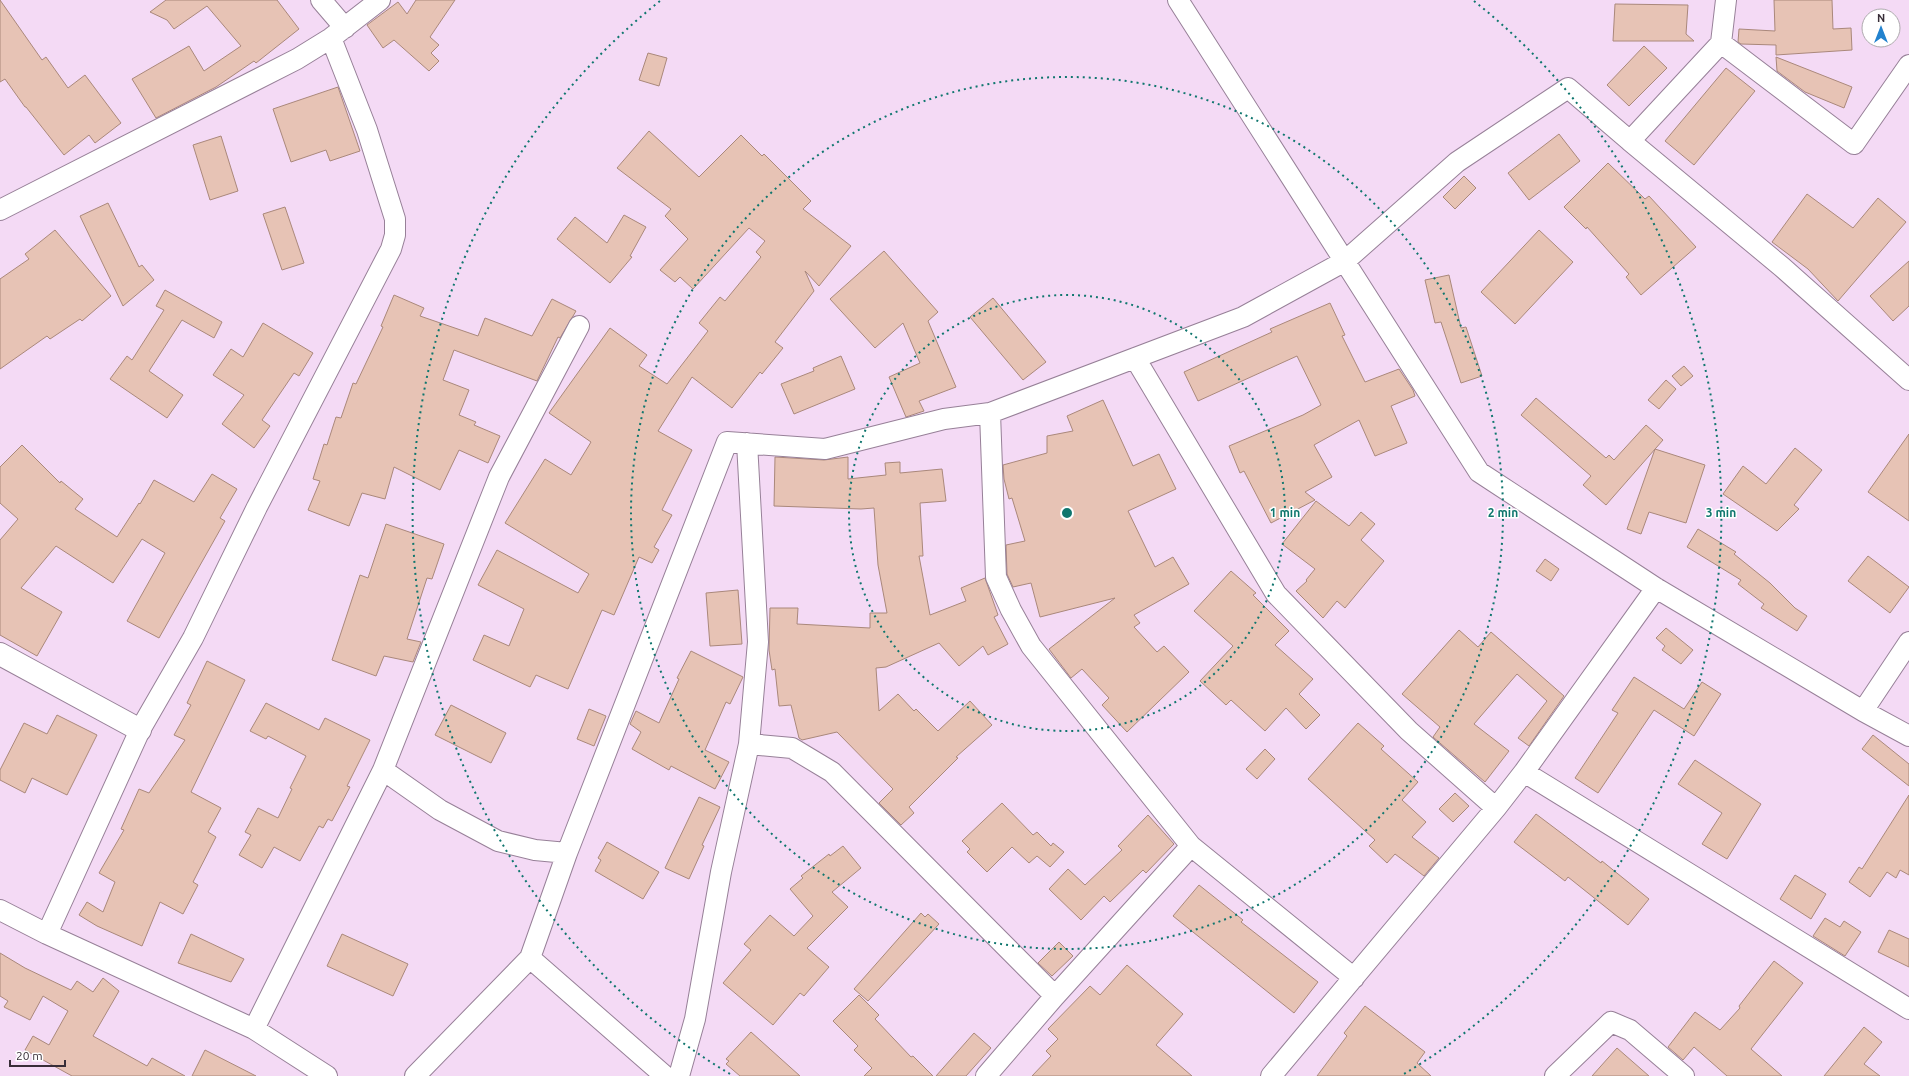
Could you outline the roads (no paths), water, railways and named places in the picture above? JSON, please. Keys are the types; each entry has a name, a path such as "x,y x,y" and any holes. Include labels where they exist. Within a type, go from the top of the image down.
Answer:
{"street":[{"path":"47,934 140,730 193,638 257,507 391,249 395,235 395,219 338,33 321,0"},
{"path":"0,210 297,58 338,33 380,0"},
{"path":"1178,0 1479,472 1656,588 1863,711 1909,736"},
{"path":"1630,141 1722,44 1726,0"},
{"path":"1722,44 1854,144 1909,65"},
{"path":"415,1076 530,958 567,853 727,442 825,450 944,419 990,413 1243,317 1345,261 1457,162 1568,88 1782,267 1909,380"},
{"path":"254,1029 383,770 499,477 579,326"},
{"path":"1135,358 1276,594 1409,731 1496,808"},
{"path":"990,413 996,577 1011,610 1031,646 1191,846 1354,978"},
{"path":"679,1076 694,1019 721,872 749,744 758,642 747,443"},
{"path":"1271,1076 1496,808 1524,772 1656,588"},
{"path":"1863,711 1909,642"},
{"path":"0,654 140,730"},
{"path":"749,744 792,748 832,772 1055,996"},
{"path":"383,770 440,810 498,841 535,850 567,853"},
{"path":"1524,772 1909,1009"},
{"path":"986,1076 1055,996 1191,846"},
{"path":"0,910 47,934 254,1029 327,1076"},
{"path":"530,958 665,1076"},
{"path":"1555,1076 1611,1022 1630,1030 1684,1076"}]}
